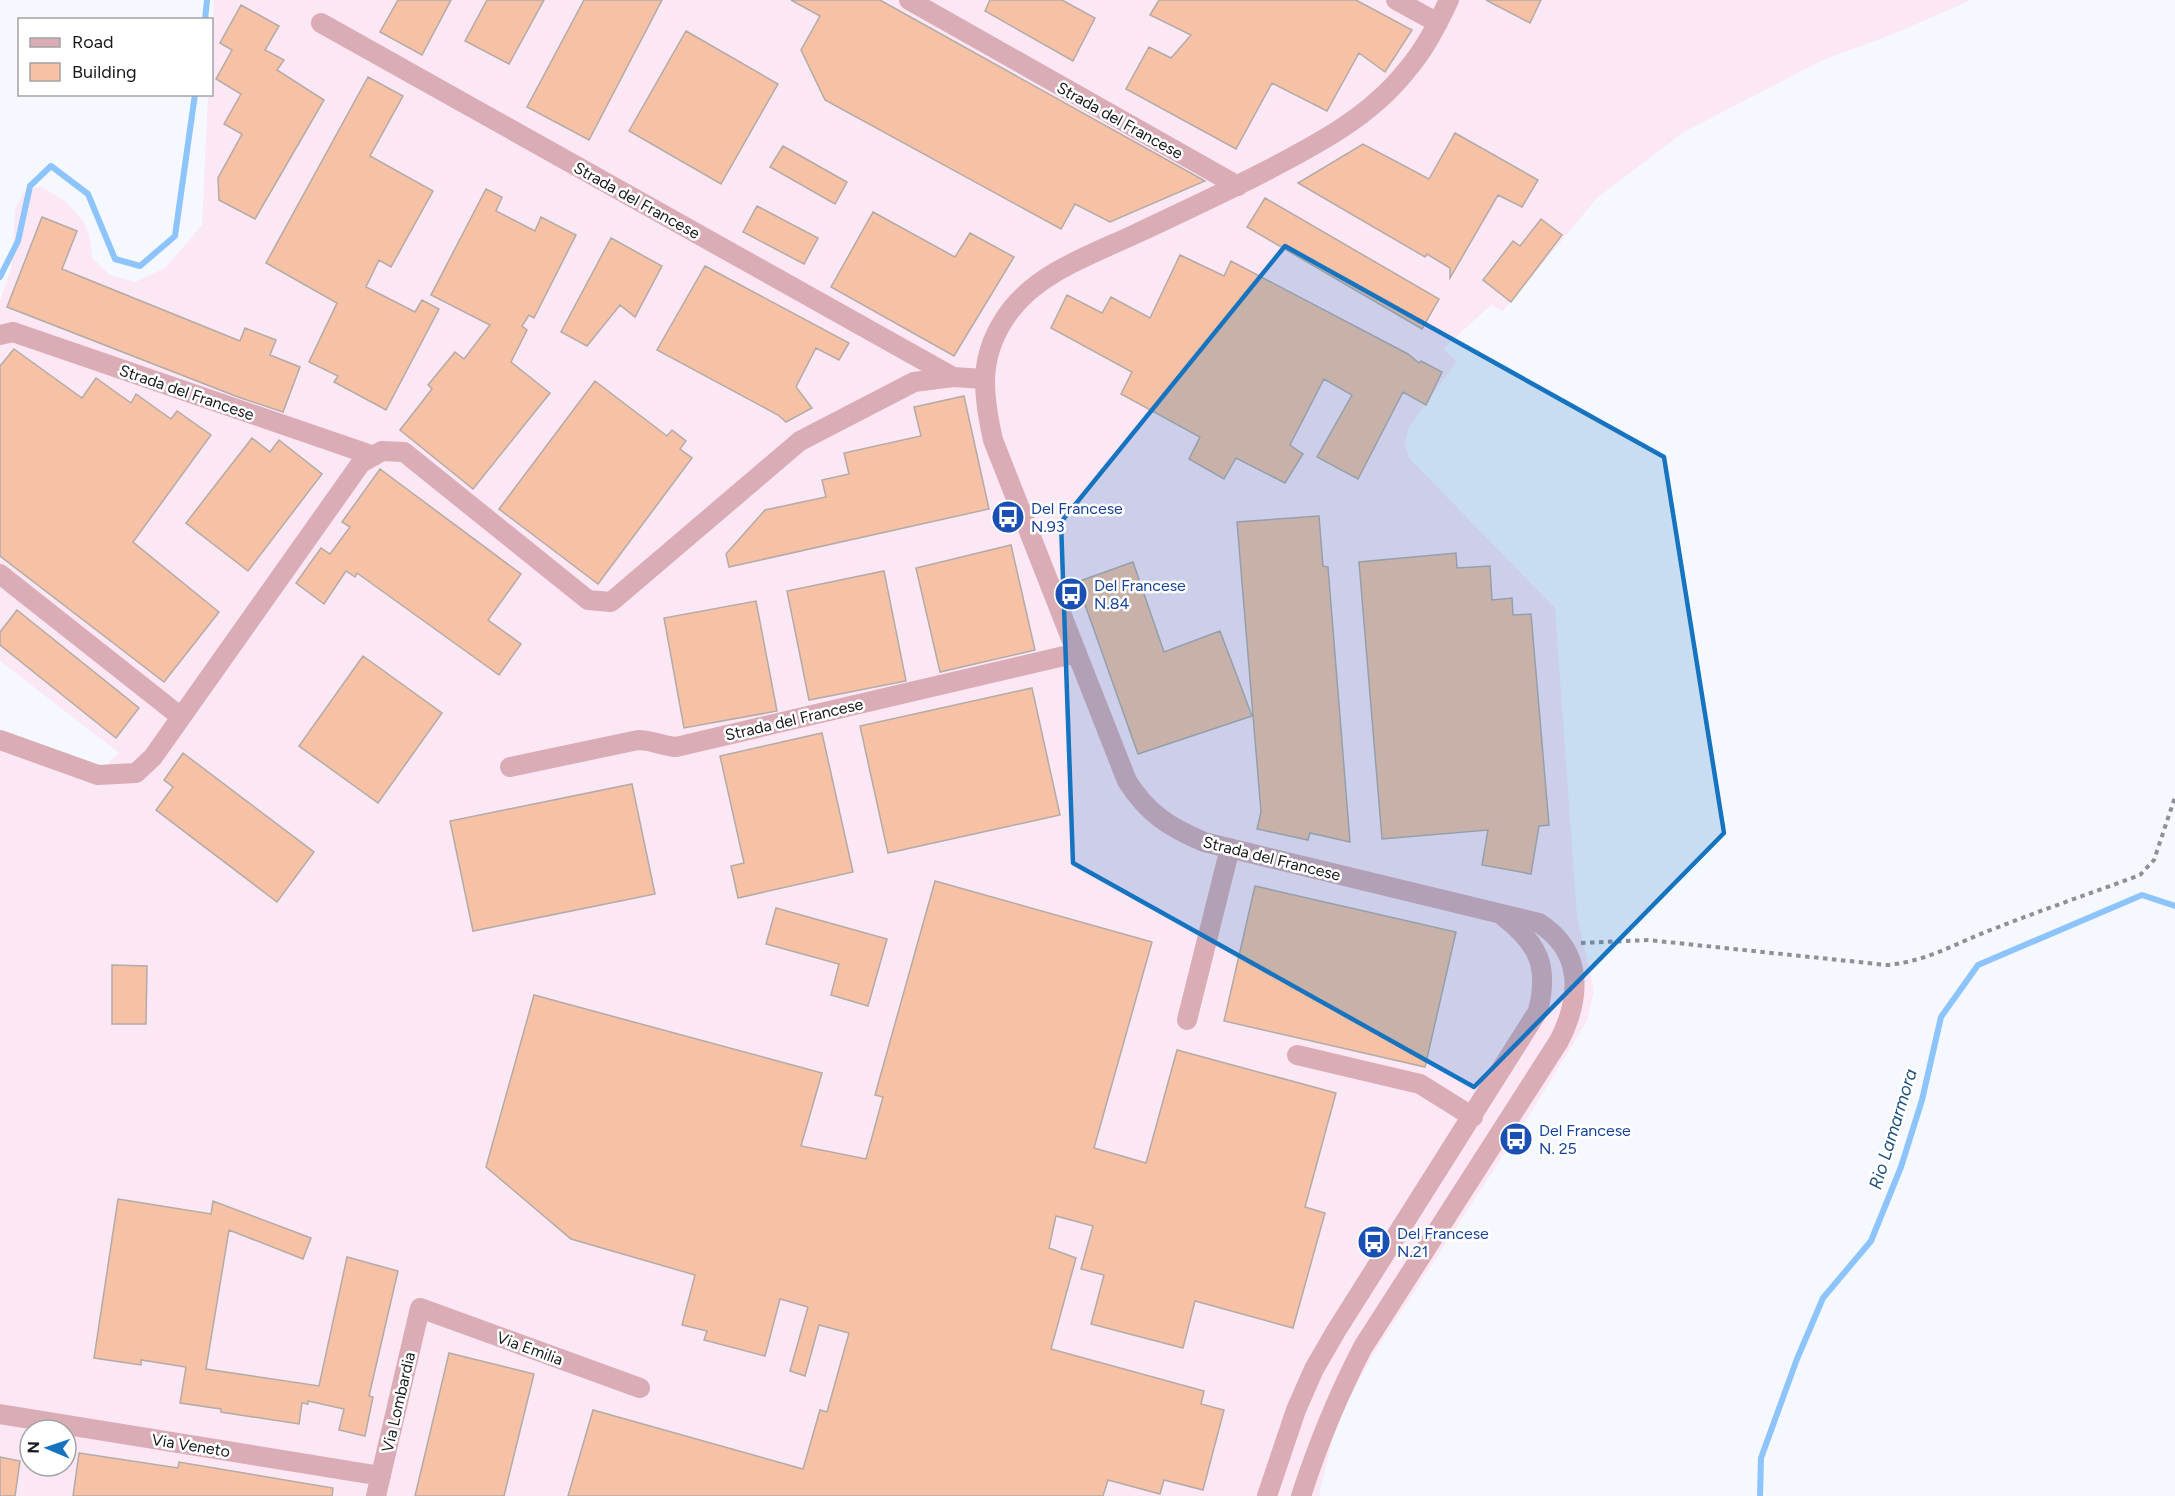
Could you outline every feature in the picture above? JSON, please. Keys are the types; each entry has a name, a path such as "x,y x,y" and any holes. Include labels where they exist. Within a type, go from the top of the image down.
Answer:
{"street":[{"name":"Strada del Francese","path":"909,0 1238,186"},
{"path":"1396,0 1438,23"},
{"name":"Strada del Francese","path":"1301,1496 1336,1401 1364,1347 1569,1022 1576,984 1571,963 1563,944 1539,923 1204,842 1175,829 1160,819 1136,796 1127,781 993,441 987,414 985,361 1000,326 1011,310 1035,286 1085,257 1238,186 1332,136 1371,106 1407,71 1424,47 1449,0"},
{"name":"Strada del Francese","path":"321,23 953,377"},
{"name":"Strada del Francese","path":"0,335 13,332 374,456 382,451 404,452 588,600 611,602 800,441 914,382 953,377 984,379"},
{"path":"0,740 98,775 136,773 153,757 362,463 374,456"},
{"path":"0,574 181,717"},
{"name":"Strada del Francese","path":"510,767 638,740 653,740 663,746 676,747 1077,653"},
{"path":"1187,1020 1230,848"},
{"name":"Strada del Francese","path":"1267,1496 1282,1449 1306,1388 1336,1331 1538,1011 1542,994 1543,972 1536,951 1528,938 1501,915"},
{"path":"1297,1055 1420,1084 1469,1123 1492,1146"},
{"name":"Via Emilia","path":"420,1308 640,1388"},
{"name":"Via Lombardia","path":"376,1496 420,1308"},
{"path":"1306,1388 1336,1401"},
{"name":"Via Veneto","path":"0,1414 381,1476"}],"path":[{"path":"1563,944 1648,940 1887,965 1907,963 1944,952 1993,929 2140,875 2154,860 2175,797"}],"highlighted area":[{"path":"1285,246 1664,457 1724,833 1474,1087 1073,863 1061,522"}],"shaded area":[{"path":"214,0 1971,0 1896,33 1823,60 1684,132 1597,198 1503,311 1491,305 1443,349 1457,361 1409,427 1405,443 1409,458 1555,608 1577,915 1594,990 1587,1021 1530,1114 1373,1355 1337,1420 1319,1496 0,1496 0,734 103,768 119,753 0,661 0,301 12,265 15,210 23,194 40,186 65,201 83,221 89,234 92,258 110,275 135,282 165,268 202,225 208,96 213,96"}],"building":[{"path":"398,0 451,0 422,55 380,32"},
{"path":"487,0 544,0 509,64 465,41"},
{"path":"584,0 662,0 589,140 527,107"},
{"path":"791,0 880,0 1205,181 1110,222 1075,204 1061,229 825,100 801,50 820,16"},
{"path":"990,0 1062,0 1095,18 1073,61 985,11"},
{"path":"1159,0 1356,0 1412,30 1385,72 1359,53 1327,111 1272,83 1236,149 1126,89 1149,47 1171,58 1191,35 1150,15"},
{"path":"1486,0 1541,0 1530,23"},
{"path":"241,5 279,26 265,50 284,60 277,70 324,100 255,219 219,200 218,178 242,134 224,124 241,94 216,79 232,50 220,43"},
{"path":"686,31 778,84 721,184 629,131"},
{"path":"368,77 403,96 370,156 433,191 391,267 379,260 366,287 415,312 422,300 439,309 386,410 334,382 338,376 309,362 337,303 266,263"},
{"path":"1455,133 1538,180 1522,207 1498,195 1450,278 1450,268 1427,254 1425,257 1298,183 1363,144 1429,179"},
{"path":"783,146 847,182 835,204 770,167"},
{"path":"486,189 502,197 496,211 535,231 541,217 576,235 534,318 529,315 522,326 527,330 511,362 550,393 473,489 400,430 432,389 428,385 455,352 464,359 490,325 431,295"},
{"path":"1265,198 1439,299 1422,329 1247,227"},
{"path":"757,206 818,238 804,264 743,232"},
{"path":"873,212 955,257 970,233 1014,257 954,356 831,287"},
{"path":"42,217 77,231 62,269 240,341 245,328 276,340 270,355 300,367 283,412 238,397 7,307"},
{"path":"1541,219 1562,235 1511,302 1483,280 1513,241 1520,246"},
{"path":"611,238 662,266 635,317 620,305 587,346 561,332"},
{"path":"1180,255 1224,276 1231,261 1408,354 1419,363 1421,361 1442,372 1426,405 1403,392 1358,479 1317,457 1352,395 1324,379 1290,445 1303,454 1285,483 1236,458 1224,479 1189,459 1200,437 1121,394 1132,372 1051,328 1067,295 1102,313 1111,297 1150,318"},
{"path":"705,266 849,343 839,360 816,348 796,387 812,408 786,422 778,415 657,350"},
{"path":"14,349 82,398 96,378 131,403 136,394 171,419 177,411 211,435 133,542 219,612 164,682 0,556 0,366"},
{"path":"595,381 667,436 672,430 686,441 680,449 692,458 598,584 499,509"},
{"path":"964,396 989,509 729,567 726,554 765,510 826,497 822,480 849,474 844,453 921,436 914,407"},
{"path":"252,438 270,452 279,440 322,474 248,571 186,523"},
{"path":"380,469 521,574 488,620 521,644 499,675 357,573 355,577 346,571 324,604 296,583 321,548 330,554 350,527 342,522"},
{"path":"1319,516 1323,566 1328,567 1350,842 1310,833 1308,840 1257,829 1261,812 1237,522"},
{"path":"1011,545 1035,650 940,672 916,568"},
{"path":"1456,553 1457,568 1490,566 1492,600 1512,598 1513,615 1531,614 1549,825 1539,826 1531,874 1482,865 1488,830 1382,839 1359,562"},
{"path":"1133,562 1164,652 1220,631 1252,716 1138,754 1077,582"},
{"path":"884,571 906,681 809,700 787,591"},
{"path":"756,601 777,711 684,728 664,618"},
{"path":"17,610 139,708 116,738 0,645 0,632"},
{"path":"363,656 442,713 378,803 299,746"},
{"path":"1032,688 1060,815 888,853 860,726"},
{"path":"822,733 853,872 738,898 731,866 744,863 720,756"},
{"path":"183,753 314,852 277,902 156,810 173,787 164,780"},
{"path":"632,784 655,894 473,931 450,821"},
{"path":"935,881 1152,942 1094,1148 1146,1163 1177,1050 1336,1093 1305,1207 1325,1213 1293,1328 1195,1301 1183,1348 1091,1324 1104,1275 1081,1269 1093,1226 1056,1216 1049,1248 1076,1258 1051,1349 1204,1391 1201,1404 1224,1410 1203,1490 1164,1480 1160,1494 1108,1480 1103,1496 568,1496 593,1410 803,1469 820,1410 827,1412 849,1333 819,1325 805,1376 790,1371 808,1307 780,1299 765,1356 704,1340 707,1331 682,1325 695,1275 571,1239 486,1167 534,995 822,1073 801,1146 866,1159 883,1097 875,1095"},
{"path":"1255,886 1456,932 1425,1067 1224,1021"},
{"path":"776,908 887,939 868,1006 831,995 839,964 766,944"},
{"path":"112,965 147,966 146,1024 112,1024"},
{"path":"118,1199 211,1214 213,1201 311,1238 303,1259 229,1230 206,1369 319,1386 347,1257 398,1271 369,1396 373,1397 365,1436 339,1430 344,1409 308,1401 308,1404 302,1403 299,1424 221,1412 221,1409 180,1403 186,1367 141,1360 141,1365 94,1358"},
{"path":"449,1353 534,1374 504,1496 415,1496"},
{"path":"79,1453 178,1468 179,1462 333,1488 332,1496 73,1496 76,1478 78,1478"},
{"path":"0,1457 18,1461 15,1496 0,1496"}],"waterway":[{"path":"205,18 207,0"},
{"path":"0,277 18,241 30,186 51,166 88,194 115,259 140,266 175,236 195,96"},
{"name":"Rio Lamarmora","path":"1760,1496 1761,1458 1797,1359 1823,1298 1871,1241 1901,1167 1922,1100 1941,1017 1978,965 2142,895 2175,906"}],"place":[{"name":"Del Francese N.93","path":"1008,517"},
{"name":"Del Francese N.84","path":"1071,594"},
{"name":"Del Francese N. 25","path":"1516,1139"},
{"name":"Del Francese N.21","path":"1374,1242"}]}
